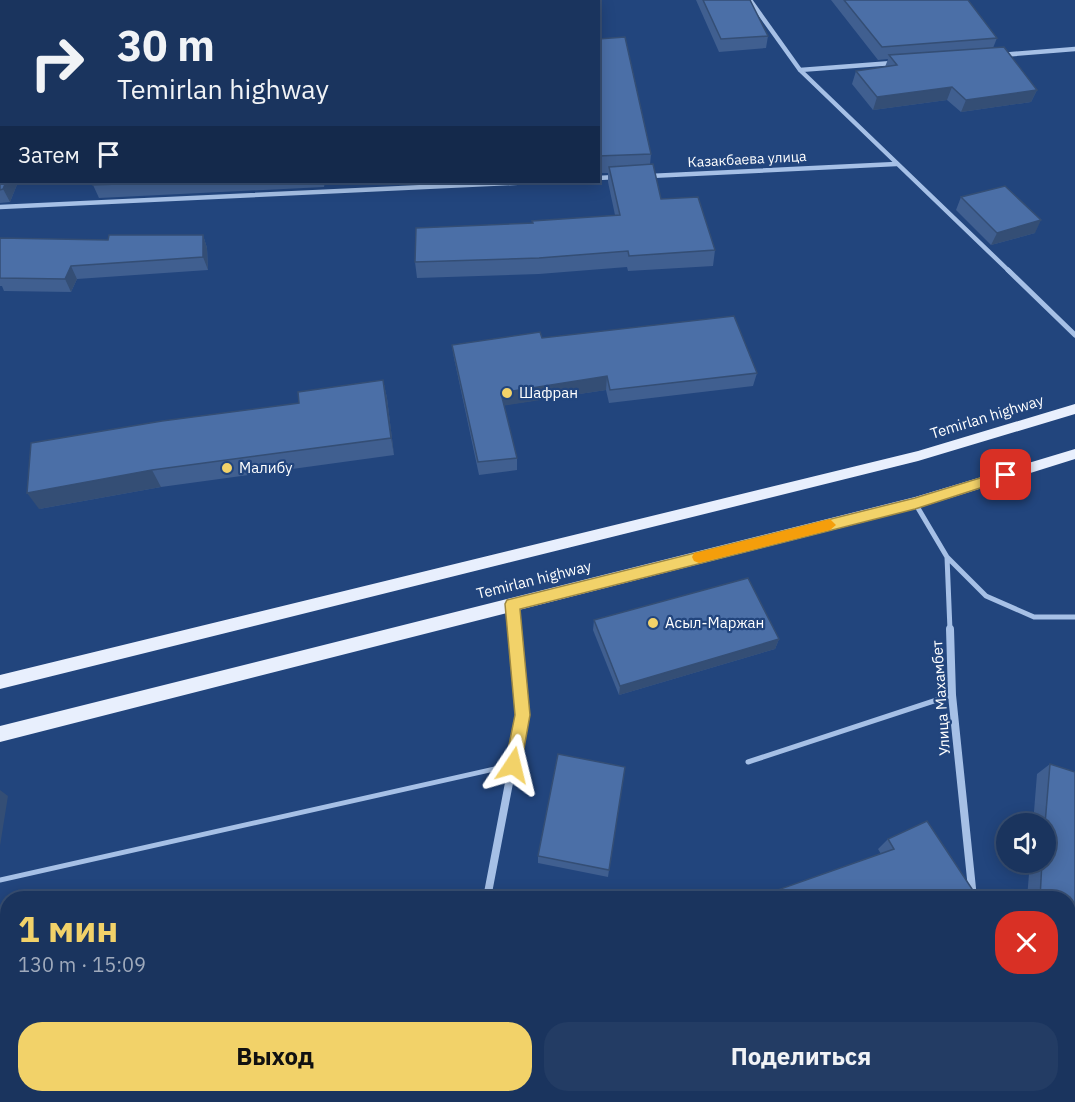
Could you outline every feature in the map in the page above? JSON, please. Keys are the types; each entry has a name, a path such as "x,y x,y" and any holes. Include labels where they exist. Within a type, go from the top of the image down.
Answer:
{"main road":[{"name":"Temirlan highway","path":"0,682 907,459 1075,409"},
{"name":"Temirlan highway","path":"0,734 915,503 1075,454"}],"street":[{"path":"750,0 800,70 1075,335"},
{"path":"991,56 1075,50"},
{"path":"800,70 896,63"},
{"name":"Казакбаева улица","path":"646,176 896,164"},
{"path":"600,178 622,177"},
{"path":"0,207 512,183"},
{"name":"Улица Махамбет","path":"915,503 947,557 952,695 972,891"},
{"path":"947,557 986,596 1034,617 1075,617"},
{"path":"489,891 522,715 512,604"}],"lane":[{"path":"748,762 952,695"},
{"path":"0,880 513,765"}],"building":[{"path":"703,0 750,0 768,36 721,39"},
{"path":"844,0 968,0 997,38 882,47"},
{"path":"625,37 651,154 600,156 600,39"},
{"path":"1004,47 1037,90 966,100 952,87 877,97 856,71 897,65 889,55"},
{"path":"653,164 661,199 698,197 715,250 629,256 628,251 539,258 415,262 416,228 533,223 532,221 620,215 609,167"},
{"path":"0,183 6,183 3,189 0,190"},
{"path":"94,183 146,183 93,185"},
{"path":"1005,186 1041,220 997,233 961,197"},
{"path":"109,235 203,235 203,257 71,266 65,279 0,278 0,238 108,240"},
{"path":"734,316 757,373 610,390 607,376 501,393 517,458 478,462 452,345 540,332 542,338"},
{"path":"383,380 391,438 152,470 27,493 31,443 162,421 299,403 298,392"},
{"path":"748,578 779,639 620,686 594,620"},
{"path":"558,754 625,767 609,870 538,856"},
{"path":"1050,764 1075,772 1075,891 1040,891 1041,873 1056,873 1056,813 1046,813"},
{"path":"927,821 973,891 775,891 894,849 888,839"}],"slow traffic":[{"path":"699,557 830,525"}],"place":[{"name":"Шафран","path":"507,393"},
{"name":"Малибу","path":"227,468"},
{"name":"Асыл-Маржан","path":"653,623"}],"route":[{"path":"513,765 522,715 512,604 915,503 1006,475"}]}
